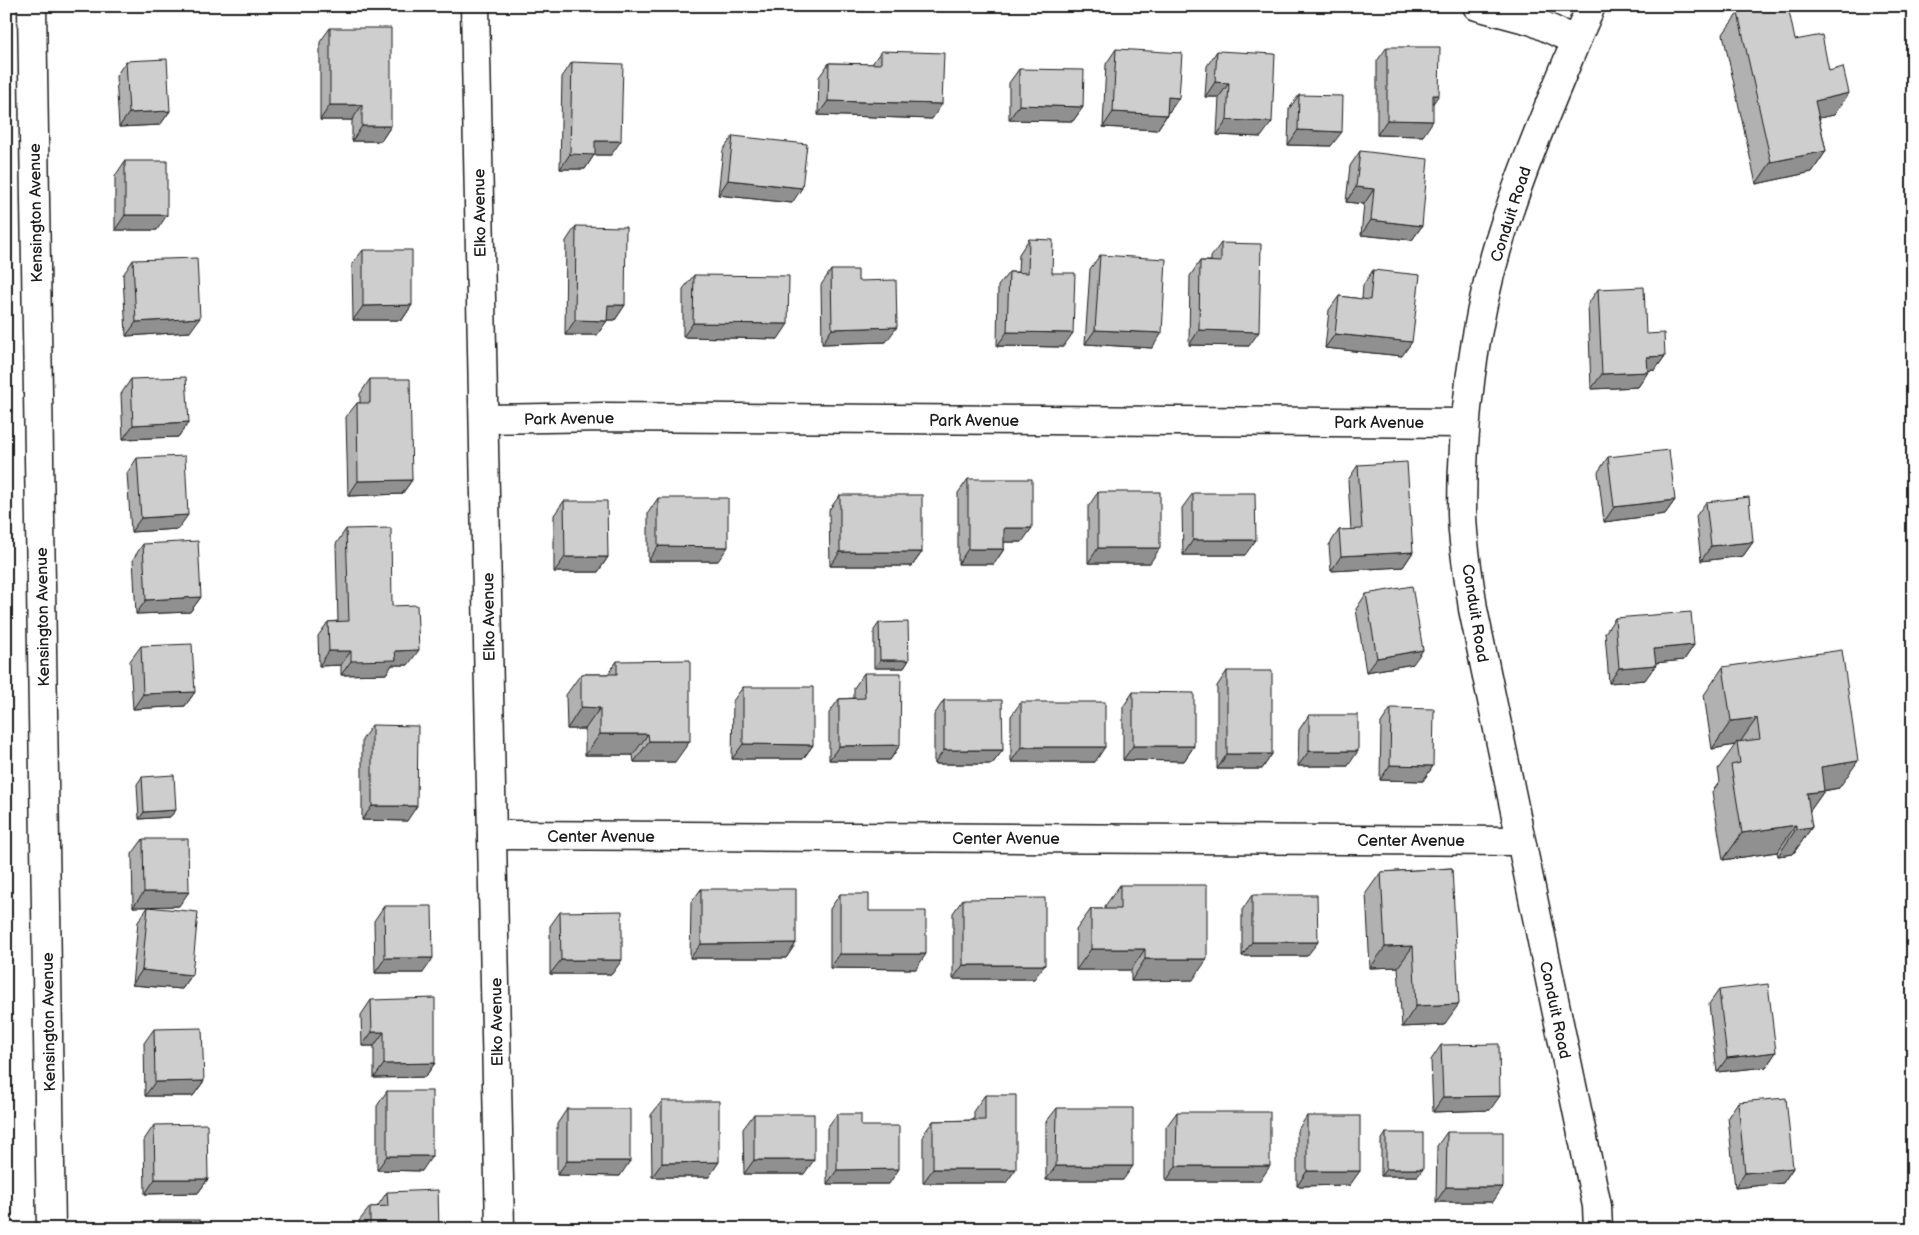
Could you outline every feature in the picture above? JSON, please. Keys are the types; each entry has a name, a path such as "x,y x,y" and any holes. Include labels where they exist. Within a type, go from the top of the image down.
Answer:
{"street":[{"name":"Kensington Avenue","path":"32,6 51,1229"},
{"name":"Elko Avenue","path":"475,6 500,1229"},
{"path":"1477,6 1533,21 1576,41"},
{"name":"Conduit Road","path":"1591,6 1526,161 1498,244 1482,311 1464,423 1462,513 1473,609 1597,1206 1598,1229"},
{"name":"Park Avenue","path":"484,419 605,417 1464,423"},
{"name":"Center Avenue","path":"492,835 1520,841"}],"building":[{"path":"1768,6 1788,6 1795,40 1822,35 1829,71 1843,67 1849,93 1815,101 1826,151 1771,162 1738,13"},
{"path":"330,28 391,28 391,126 362,126 362,105 330,105"},
{"path":"1387,47 1440,47 1439,95 1433,95 1433,121 1387,120"},
{"path":"1116,49 1182,53 1179,98 1168,97 1167,115 1113,112"},
{"path":"881,51 944,53 942,104 828,101 829,63 881,64"},
{"path":"1217,51 1275,54 1272,122 1227,120 1229,83 1215,82"},
{"path":"167,59 170,111 129,113 126,61"},
{"path":"572,62 623,64 621,141 595,141 595,155 570,154"},
{"path":"1019,69 1084,70 1083,107 1019,105"},
{"path":"1299,95 1343,96 1342,132 1298,130"},
{"path":"733,136 807,144 802,188 728,180"},
{"path":"1360,151 1428,159 1422,226 1371,220 1374,189 1356,187"},
{"path":"125,161 167,161 167,215 125,215"},
{"path":"576,226 626,227 625,305 608,305 607,321 575,320"},
{"path":"1029,239 1053,240 1052,273 1075,273 1073,333 1007,332 1009,272 1028,273"},
{"path":"1221,243 1261,244 1259,332 1199,330 1200,261 1221,262"},
{"path":"363,250 412,250 412,305 363,306"},
{"path":"1100,255 1166,259 1162,333 1095,330"},
{"path":"197,258 200,318 136,322 133,260"},
{"path":"831,270 858,270 858,281 896,280 897,327 832,329"},
{"path":"1373,270 1420,275 1412,342 1335,334 1339,296 1370,300"},
{"path":"694,275 789,276 788,324 693,323"},
{"path":"1644,287 1646,334 1664,333 1665,356 1647,357 1648,372 1602,374 1598,289"},
{"path":"186,377 189,422 133,425 131,379"},
{"path":"370,379 410,379 412,480 358,481 357,403 370,403"},
{"path":"1669,450 1675,500 1614,507 1608,457"},
{"path":"185,456 188,515 141,518 137,458"},
{"path":"1407,462 1413,552 1341,556 1339,530 1362,529 1358,465"},
{"path":"968,479 1032,479 1032,528 1004,528 1004,549 968,549"},
{"path":"1098,492 1160,492 1160,548 1098,548"},
{"path":"1193,493 1255,493 1256,540 1193,540"},
{"path":"840,495 922,495 922,552 840,552"},
{"path":"1749,497 1753,542 1711,546 1706,502"},
{"path":"658,498 728,498 728,547 658,546"},
{"path":"564,501 607,501 608,557 565,557"},
{"path":"391,528 392,606 417,605 419,650 395,651 396,660 351,661 351,651 329,651 328,622 349,621 346,529"},
{"path":"198,541 201,597 146,600 143,544"},
{"path":"1412,586 1423,650 1377,658 1366,594"},
{"path":"1691,612 1694,645 1654,649 1656,665 1619,668 1615,618"},
{"path":"908,622 909,660 880,660 879,623"},
{"path":"192,644 195,692 143,694 141,646"},
{"path":"1842,650 1858,761 1821,767 1824,791 1807,793 1812,827 1796,829 1796,825 1742,833 1731,765 1740,763 1737,742 1760,739 1757,718 1731,721 1723,667"},
{"path":"690,660 690,741 649,741 648,734 600,734 600,708 581,707 581,674 617,674 617,661"},
{"path":"1227,671 1272,671 1272,754 1227,754"},
{"path":"864,673 901,673 900,745 839,746 839,699 865,698"},
{"path":"743,687 813,687 813,745 743,744"},
{"path":"1133,692 1194,693 1194,746 1133,746"},
{"path":"944,700 1002,700 1003,750 944,750"},
{"path":"1021,702 1105,702 1105,747 1021,747"},
{"path":"1391,708 1434,709 1433,766 1390,765"},
{"path":"1309,715 1358,715 1358,751 1309,751"},
{"path":"372,725 418,726 417,806 372,806"},
{"path":"174,775 176,810 144,812 142,777"},
{"path":"143,839 188,839 189,892 144,892"},
{"path":"1452,868 1459,1004 1416,1006 1413,946 1385,947 1381,872"},
{"path":"1120,885 1207,885 1207,959 1145,959 1145,949 1091,949 1091,909 1120,909"},
{"path":"701,889 796,889 796,943 701,944"},
{"path":"840,894 869,894 869,911 926,911 926,954 840,954"},
{"path":"1252,895 1317,895 1318,942 1252,942"},
{"path":"1045,898 1045,965 963,965 963,899"},
{"path":"384,906 432,906 433,958 385,958"},
{"path":"148,907 198,912 192,975 142,970"},
{"path":"622,911 622,960 561,960 560,912"},
{"path":"1768,984 1776,1052 1727,1058 1719,990"},
{"path":"435,998 435,1063 384,1064 384,1032 372,1032 371,1000"},
{"path":"202,1028 204,1081 155,1082 154,1029"},
{"path":"1499,1044 1500,1096 1443,1097 1441,1045"},
{"path":"387,1091 432,1091 432,1156 387,1156"},
{"path":"985,1095 1016,1095 1016,1169 933,1169 933,1121 985,1120"},
{"path":"1786,1098 1793,1168 1745,1173 1738,1102"},
{"path":"662,1101 719,1101 719,1162 662,1163"},
{"path":"1057,1108 1133,1108 1133,1166 1056,1166"},
{"path":"567,1109 630,1109 630,1161 567,1161"},
{"path":"1177,1112 1270,1112 1270,1166 1176,1166"},
{"path":"754,1114 814,1114 814,1160 754,1160"},
{"path":"837,1114 861,1114 861,1126 899,1126 899,1169 837,1170"},
{"path":"1307,1116 1360,1116 1360,1171 1307,1171"},
{"path":"207,1124 208,1179 155,1179 154,1125"},
{"path":"1447,1132 1503,1132 1503,1187 1446,1187"},
{"path":"1386,1133 1423,1133 1423,1169 1386,1169"},
{"path":"438,1190 439,1229 370,1229 370,1207 388,1206 387,1192"},
{"path":"159,1220 200,1220 201,1229 159,1229"}]}
